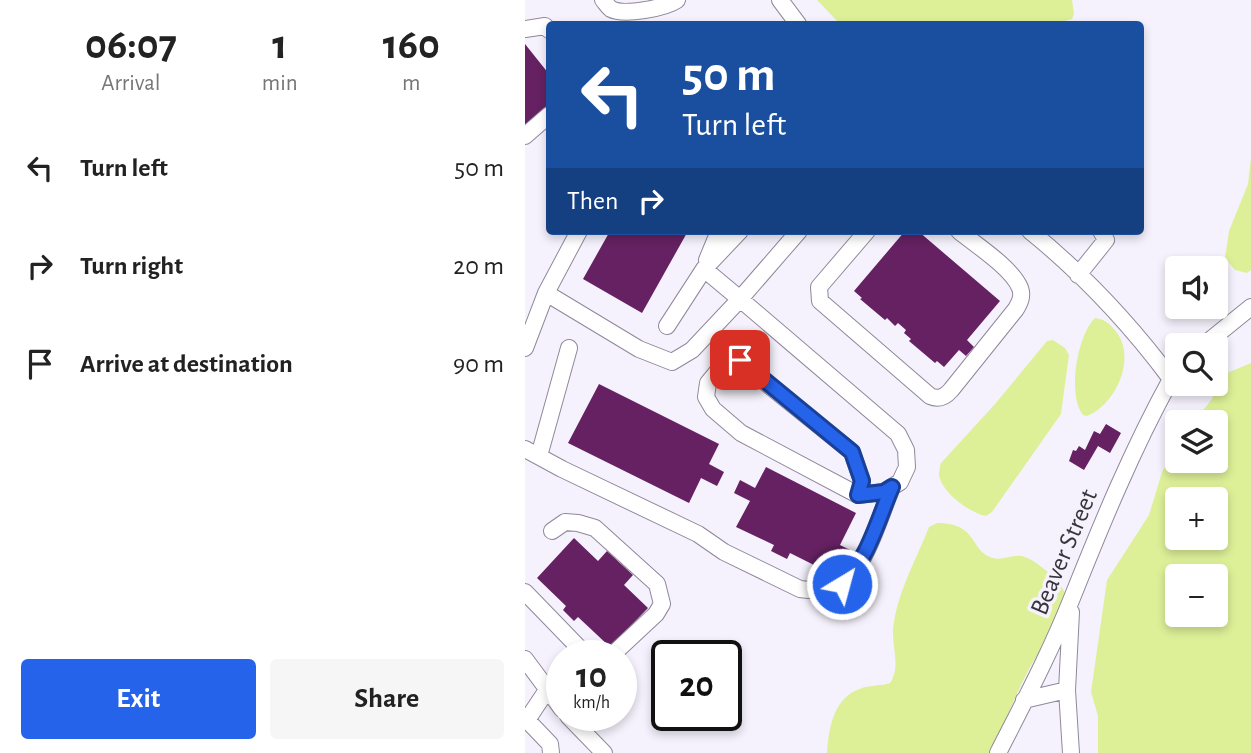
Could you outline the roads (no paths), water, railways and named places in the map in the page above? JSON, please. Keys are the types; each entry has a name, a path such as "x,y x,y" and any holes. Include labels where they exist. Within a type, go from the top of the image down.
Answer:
{"street":[{"path":"604,0 612,10 622,12 668,6 677,0"},
{"path":"780,0 796,21"},
{"path":"525,29 546,27"},
{"path":"525,136 546,118"},
{"path":"525,348 546,293 577,235"},
{"path":"704,269 717,235"},
{"path":"667,326 704,269 736,235"},
{"path":"546,293 639,349 672,362 692,350 796,235"},
{"path":"864,235 819,287 818,297 825,306 930,396 936,398 944,397 951,390 1022,298 1020,288 1010,273 964,235"},
{"path":"1034,235 1105,300 1165,365"},
{"path":"1077,275 1106,240 1103,235"},
{"path":"704,269 898,434 906,450 907,467 900,482 884,492 858,495 741,433 713,409 706,397 708,383 726,361 735,358 852,452 862,481 858,495"},
{"path":"1219,333 1251,307"},
{"path":"569,348 532,452 698,534 725,551 800,589 832,588 852,575 862,559 892,487"},
{"name":"Beaver Street","path":"998,753 1072,600 1108,507 1165,392"},
{"path":"552,531 565,522 595,528 657,584 662,604 656,614 628,640"},
{"path":"525,592 572,640"},
{"path":"1070,753 1067,690 1072,600"},
{"path":"525,659 546,689"},
{"path":"1024,700 1067,690"},
{"path":"546,691 526,720 550,744 551,753"},
{"path":"583,731 604,753"}]}
